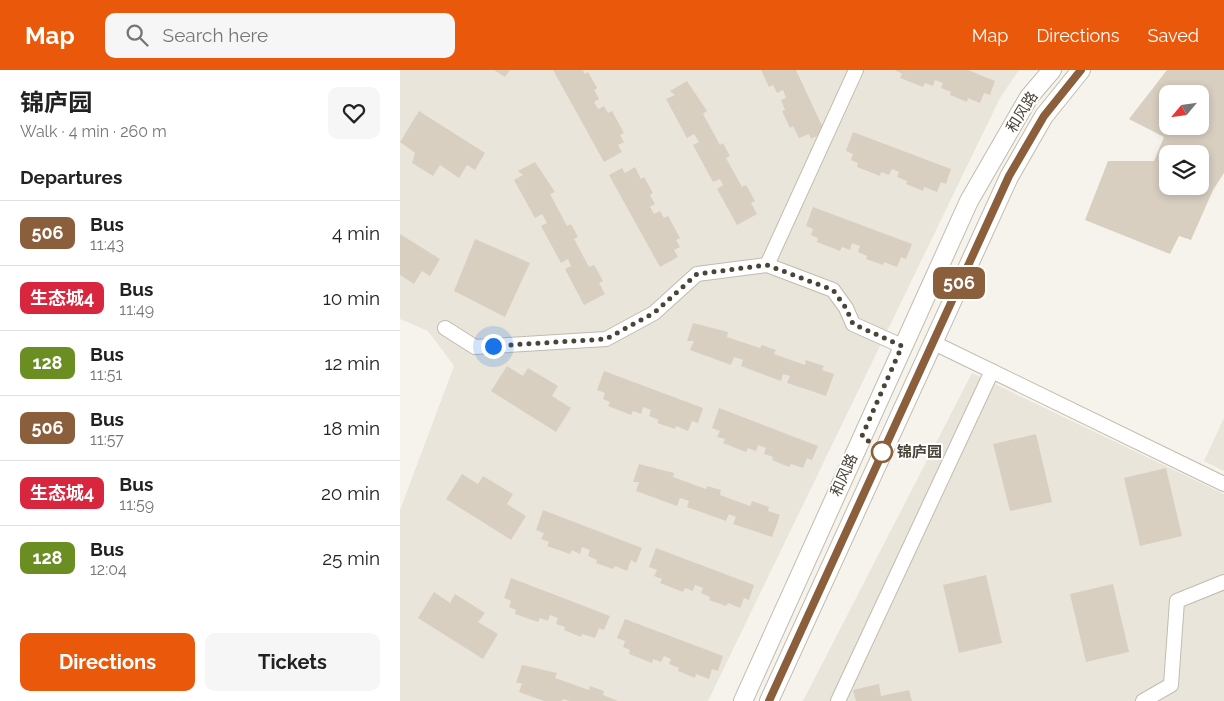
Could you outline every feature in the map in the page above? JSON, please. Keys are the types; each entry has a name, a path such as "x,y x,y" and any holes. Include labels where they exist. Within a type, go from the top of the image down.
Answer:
{"street":[{"path":"767,265 856,70"},
{"name":"和风路","path":"743,701 969,201 1029,97 1052,70"},
{"name":"和风路","path":"769,701 1009,176 1044,116 1081,70"},
{"path":"445,328 474,347 606,339 654,313 697,274 767,265 833,290 846,308 853,324 902,346"},
{"path":"932,342 1224,484"},
{"path":"838,701 992,371"},
{"path":"1143,701 1171,686 1177,601 1224,582"}],"shaded area":[{"path":"400,70 1019,70 1000,98 708,701 400,701 400,510 454,366 428,331 400,319"},
{"path":"972,373 1224,494 1224,701 803,701"},
{"path":"1224,418 1224,471 1204,461"}],"building":[{"path":"494,70 510,70 505,77"},
{"path":"553,70 583,70 585,74 588,72 597,88 594,90 599,99 594,102 598,109 604,106 608,113 612,111 624,133 620,135 624,142 618,145 622,152 604,162"},
{"path":"761,70 796,70 825,132 811,139 809,134 799,138 793,126 790,128 782,111 785,110 781,100 786,98 783,90 777,93 773,85 769,87"},
{"path":"895,70 968,70 995,81 990,95 984,93 980,103 968,98 967,102 950,95 951,92 941,88 943,83 935,80 933,86 925,83 923,87 900,78 902,74"},
{"path":"1167,70 1224,70 1224,173 1213,190 1191,240 1179,236 1170,254 1085,220 1108,161 1154,161 1159,149 1159,195 1209,195 1209,145 1161,145 1164,137 1160,135 1209,135 1209,85 1159,85 1159,134 1129,119"},
{"path":"687,81 707,111 703,114 720,145 723,143 730,156 726,158 742,187 746,185 755,201 751,203 757,214 737,225 717,189 723,185 720,179 713,182 693,145 699,142 694,134 687,138 666,99 675,95 670,91"},
{"path":"419,111 485,153 475,170 467,165 459,178 440,165 433,176 412,163 415,153 400,142"},
{"path":"853,132 951,169 946,184 941,182 937,192 924,187 923,191 906,184 907,181 897,177 899,172 892,169 889,175 881,172 880,176 857,167 858,163 851,160 853,154 846,151"},
{"path":"535,162 555,192 550,194 567,226 571,224 578,237 574,239 589,267 594,265 603,281 599,283 605,294 584,305 565,269 571,266 568,259 561,263 541,226 547,223 542,214 535,218 514,180 523,175 518,171"},
{"path":"635,167 641,179 644,177 653,193 650,195 655,204 650,207 654,214 660,211 664,218 668,216 680,238 676,240 680,247 674,250 678,257 660,267 609,175 622,168 625,173"},
{"path":"813,207 912,244 906,259 901,257 897,267 884,262 883,265 866,259 867,256 858,252 860,246 852,243 850,250 842,247 840,251 817,242 818,238 811,235 813,229 806,226"},
{"path":"400,234 440,259 430,276 422,271 414,284 400,275"},
{"path":"475,239 530,263 505,317 454,291"},
{"path":"693,323 728,332 727,337 760,348 762,345 776,350 774,354 805,365 806,360 824,366 822,370 834,374 826,396 787,383 790,376 783,374 781,381 741,366 743,360 734,357 731,365 690,350 694,341 687,341"},
{"path":"507,366 523,376 528,368 558,386 552,396 571,408 556,432 491,391"},
{"path":"604,371 703,408 698,423 692,421 688,431 676,426 675,429 657,423 659,420 649,416 651,410 643,407 641,414 633,411 631,415 608,406 610,402 603,399 605,393 597,390"},
{"path":"719,408 818,446 812,460 807,458 803,468 791,464 789,467 772,460 773,457 764,454 766,448 758,445 756,451 748,448 746,452 723,443 725,439 717,437 720,431 712,428"},
{"path":"1036,434 1052,502 1010,511 993,444"},
{"path":"639,464 674,473 673,477 706,489 707,486 721,490 720,495 750,506 752,501 769,507 768,511 780,515 772,537 733,524 736,517 729,514 726,521 687,507 689,501 680,498 677,506 636,491 639,482 633,482"},
{"path":"1166,468 1182,536 1140,546 1124,478"},
{"path":"462,474 478,484 483,476 513,494 507,504 526,516 511,540 446,499"},
{"path":"543,510 642,548 636,563 631,560 627,571 615,566 613,569 596,563 597,560 588,556 590,550 582,547 580,554 572,550 570,554 547,546 549,542 541,539 544,533 536,530"},
{"path":"656,548 754,585 749,600 744,598 740,608 728,603 726,606 709,600 710,597 701,593 703,588 695,585 693,591 685,588 683,592 660,583 662,579 654,576 657,570 649,567"},
{"path":"986,575 1002,643 959,653 943,585"},
{"path":"511,578 610,616 604,630 599,628 595,638 582,634 581,637 564,630 565,627 556,624 558,618 550,615 548,621 540,618 538,622 515,614 516,610 509,607 511,601 504,598"},
{"path":"1113,584 1129,652 1086,662 1070,594"},
{"path":"434,592 450,603 455,594 485,613 478,622 498,634 483,659 418,618"},
{"path":"625,619 723,656 718,671 712,669 709,679 696,674 695,678 678,671 679,668 669,664 671,659 664,656 661,662 653,659 652,663 629,654 630,650 623,647 625,641 617,638"},
{"path":"522,665 557,673 555,678 589,690 590,686 604,691 603,695 618,701 569,701 563,699 562,701 544,701 519,692 522,683 516,683"},
{"path":"879,684 881,696 909,690 912,701 856,701 853,690"}],"bus line":[{"name":"506","path":"769,701 1009,176 1044,116 1081,70"}],"place":[{"name":"锦庐园","path":"882,452"}],"route":[{"path":"493,346 606,339 654,313 697,274 767,265 833,290 846,308 853,324 902,346 862,436 882,452"}]}
